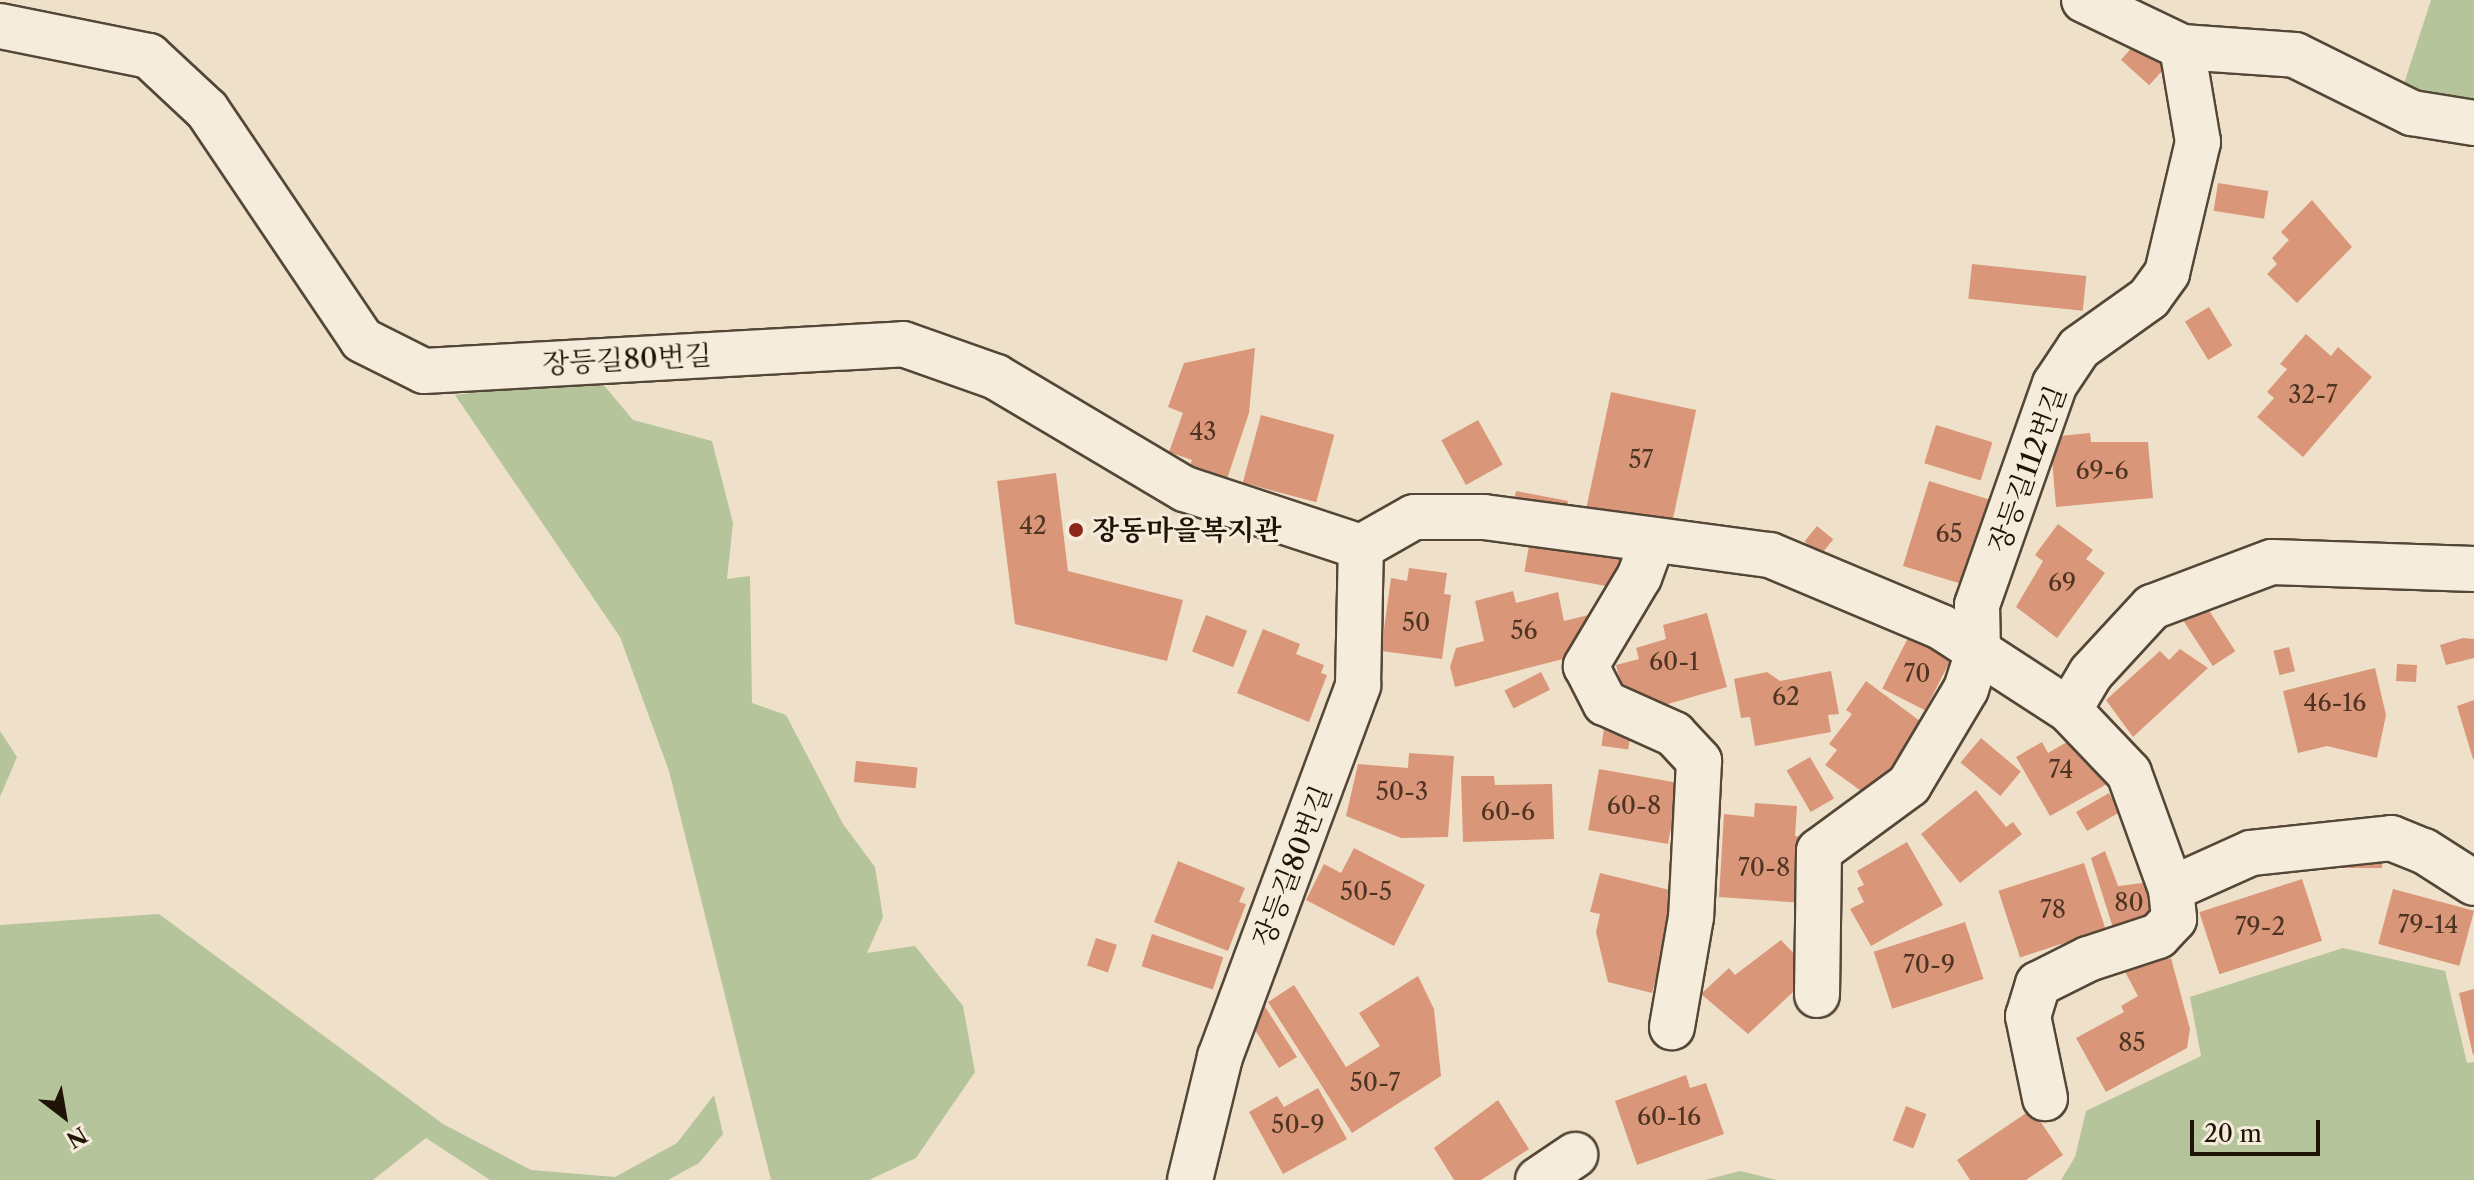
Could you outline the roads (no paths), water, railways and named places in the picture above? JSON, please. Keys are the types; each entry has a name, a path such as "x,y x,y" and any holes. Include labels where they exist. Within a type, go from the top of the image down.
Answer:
{"street":[{"path":"2084,0 2182,47 2295,55 2412,113 2474,123"},
{"name":"장등길80번길","path":"0,26 149,56 207,110 362,340 424,371 903,344 996,377 1185,489 1361,547 1358,685 1220,1057 1190,1180"},
{"name":"장등길112번길","path":"1978,652 1977,605 2055,384 2079,348 2149,298 2167,273 2198,142 2182,47"},
{"path":"1361,547 1414,517 1484,517 1652,542 1770,555 1941,627 2069,710 2129,773 2171,889 2174,919 2158,936 2088,959 2038,984 2028,1016 2045,1098"},
{"path":"1652,542 1639,577 1586,666 1605,703 1674,734 1699,761 1691,917 1672,1027"},
{"path":"2069,710 2091,673 2152,607 2272,562 2474,569"},
{"path":"1817,995 1819,851 1909,785 1966,689 1978,652"},
{"path":"2171,889 2251,853 2391,838 2424,851 2474,883"},
{"path":"1538,1180 1575,1155"}],"place":[{"name":"장동마을복지관","path":"1076,530"}]}
